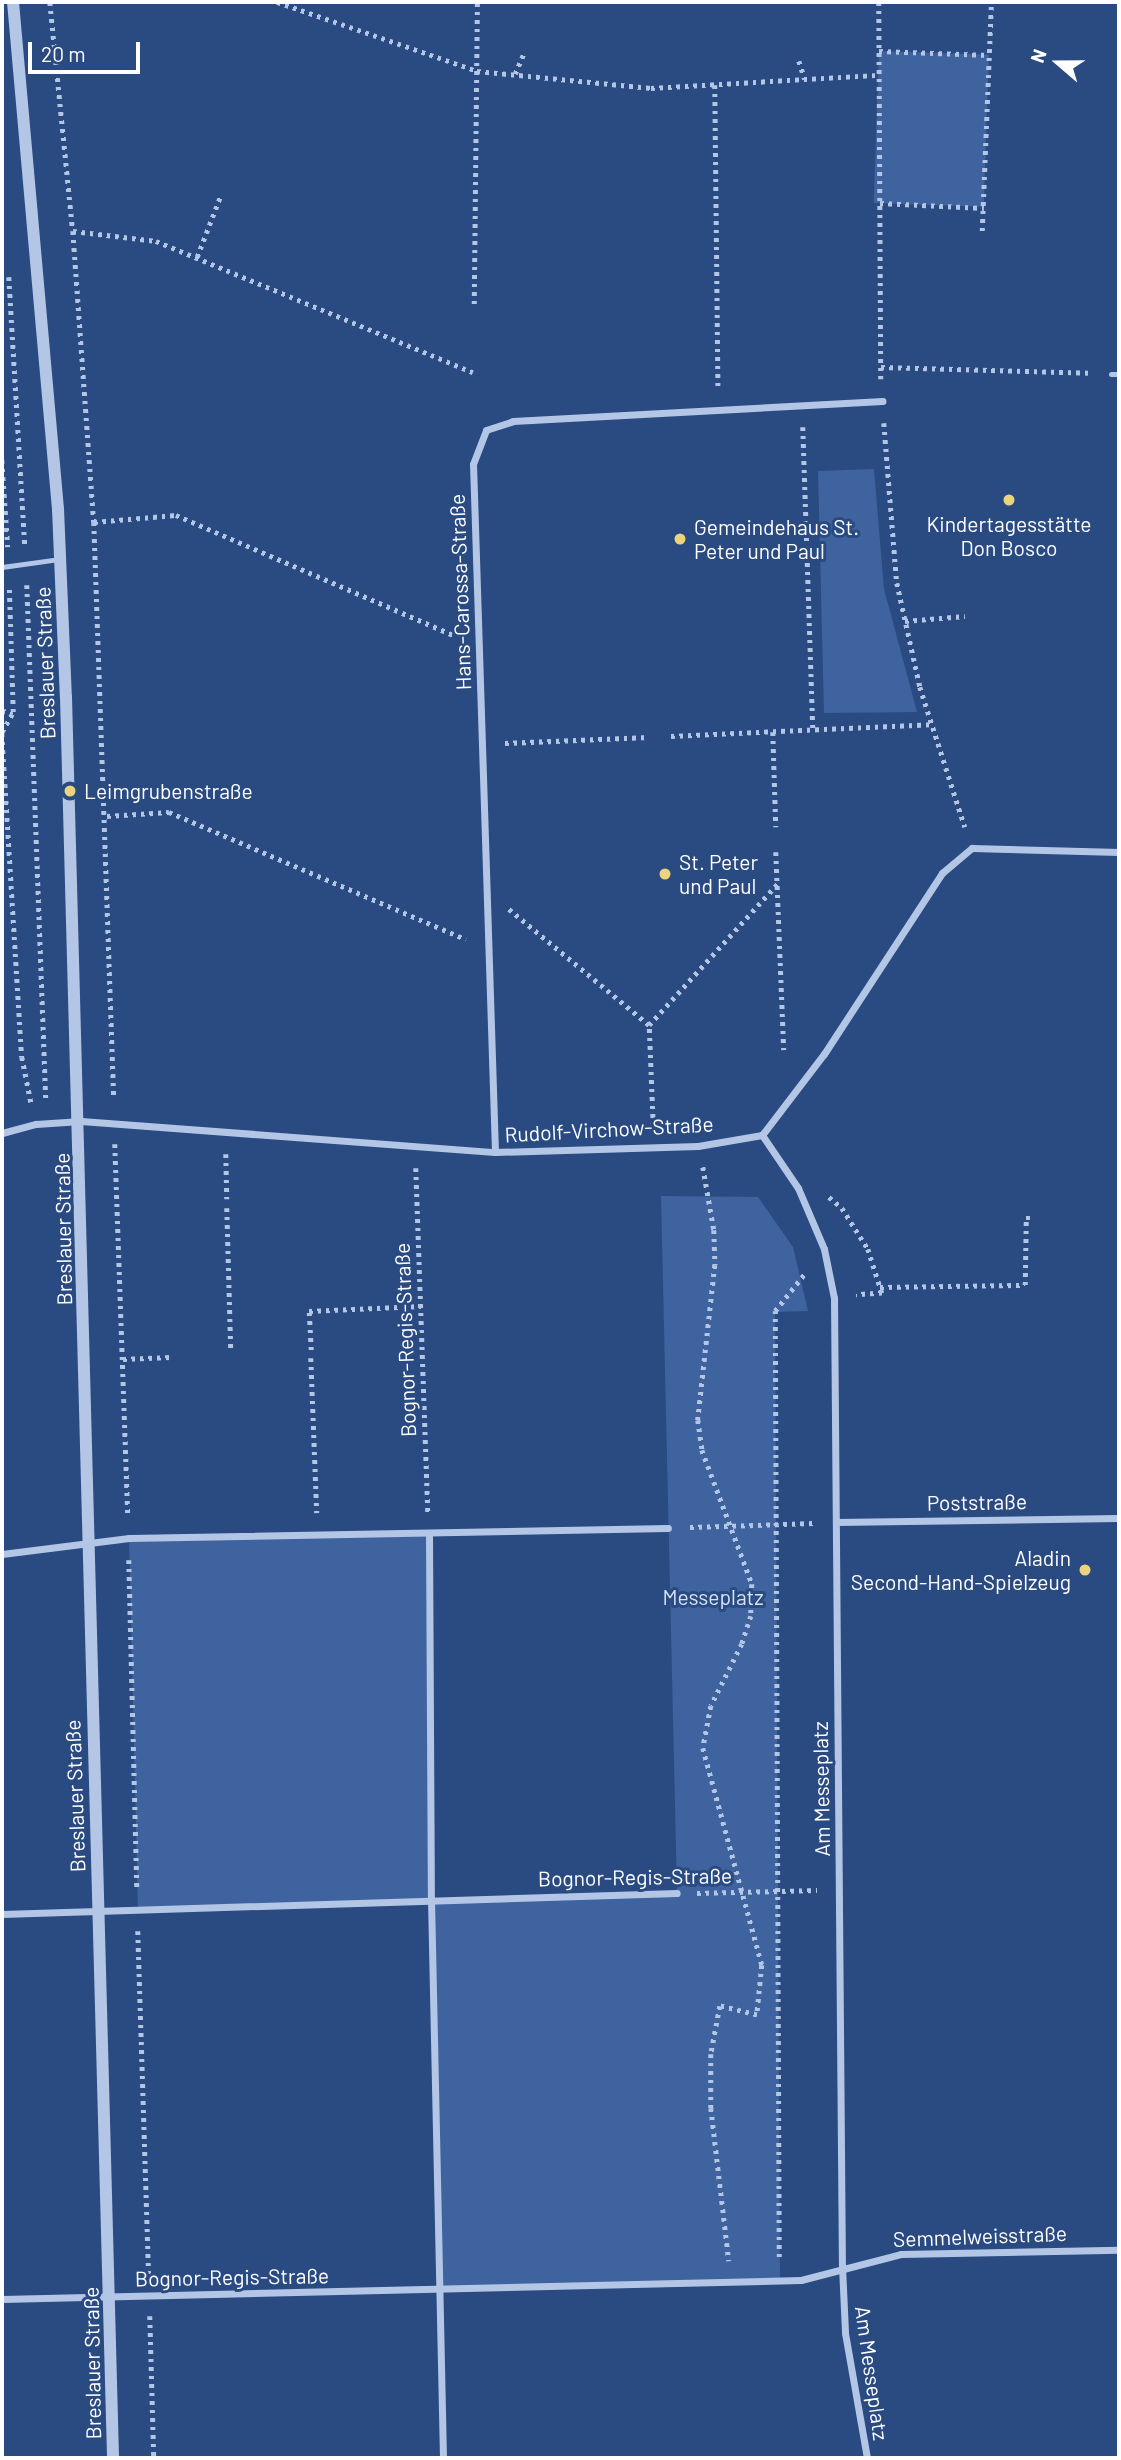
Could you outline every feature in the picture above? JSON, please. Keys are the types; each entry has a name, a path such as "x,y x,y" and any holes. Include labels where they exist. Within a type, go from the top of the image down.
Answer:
{"street":[{"name":"Breslauer Straße","path":"13,2 60,559 81,1121 87,1541 113,2458"},
{"name":"Hans-Carossa-Straße","path":"495,1152 473,464 486,430 513,421 882,401"},
{"path":"762,1135 824,1054 942,873 972,848 1119,852"},
{"path":"2,1133 36,1124 81,1121"},
{"name":"Rudolf-Virchow-Straße","path":"81,1121 495,1152 698,1146 762,1135"},
{"name":"Am Messeplatz","path":"762,1135 798,1188 824,1249 834,1298 842,2266 845,2333 867,2458"},
{"name":"Poststraße","path":"836,1522 1119,1518"},
{"path":"2,1555 87,1541 129,1538 668,1528"},
{"path":"429,1533 431,1899 443,2458"},
{"name":"Bognor-Regis-Straße","path":"2,1914 677,1893"},
{"name":"Semmelweisstraße","path":"731,2282 801,2280 842,2266 901,2254 1119,2250"},
{"name":"Bognor-Regis-Straße","path":"2,2299 731,2282"}],"lane":[{"path":"1111,373 1119,374"},
{"path":"5,567 60,559"}],"path":[{"path":"50,2 73,231 94,522 107,816 154,2458"},
{"path":"277,2 477,71 651,88 879,75"},
{"path":"474,304 477,2"},
{"path":"879,2 882,401 897,583 932,724 972,848"},
{"path":"982,231 991,2"},
{"path":"515,74 525,51"},
{"path":"879,51 989,55"},
{"path":"799,61 805,79"},
{"path":"715,85 718,410"},
{"path":"197,257 220,197"},
{"path":"880,203 984,208"},
{"path":"73,231 156,241 473,372"},
{"path":"9,275 26,564 47,1124"},
{"path":"881,367 1111,373"},
{"path":"802,405 813,730"},
{"path":"2,460 13,712 2,733 22,1056 36,1124"},
{"path":"94,522 176,515 480,646"},
{"path":"905,621 965,616"},
{"path":"2,711 13,712"},
{"path":"671,736 932,724"},
{"path":"773,732 776,827"},
{"path":"483,743 649,737"},
{"path":"107,816 169,812 489,949"},
{"path":"776,852 784,1050"},
{"path":"653,1148 649,1026 778,883"},
{"path":"487,891 649,1026"},
{"path":"225,1132 227,1199"},
{"name":"Bognor-Regis-Straße","path":"415,1146 429,1533"},
{"path":"698,1146 710,1199 715,1265 698,1420 702,1450 752,1584 751,1616 742,1644 711,1706 704,1748 762,1965 762,1998 757,2015 720,2006 710,2054 710,2108 731,2282"},
{"path":"798,1188 820,1190 842,1208 868,1249 882,1293 834,1298"},
{"path":"227,1208 231,1352"},
{"path":"880,1287 1025,1285 1027,1218 1035,1218"},
{"path":"780,2281 775,1311 824,1249"},
{"path":"311,1350 309,1311 421,1307"},
{"path":"123,1359 171,1357"},
{"path":"311,1358 318,1534"},
{"path":"668,1528 836,1522"},
{"name":"Bognor-Regis-Straße","path":"677,1893 839,1889"}],"green space":[{"path":"879,51 989,55 984,207 874,203"},
{"path":"874,469 884,589 917,712 824,713 818,471"},
{"name":"Messeplatz","path":"661,1196 758,1197 793,1247 808,1311 775,1312 780,2281 439,2289 431,1899 677,1893"},
{"path":"429,1533 431,1899 138,1910 129,1538"}],"place":[{"name":"Kindertagesstätte Don Bosco","path":"1009,500"},
{"name":"Gemeindehaus St. Peter und Paul","path":"680,539"},
{"name":"Leimgrubenstraße","path":"70,791"},
{"name":"St. Peter und Paul","path":"665,874"},
{"name":"Aladin Second-Hand-Spielzeug","path":"1085,1570"}]}
